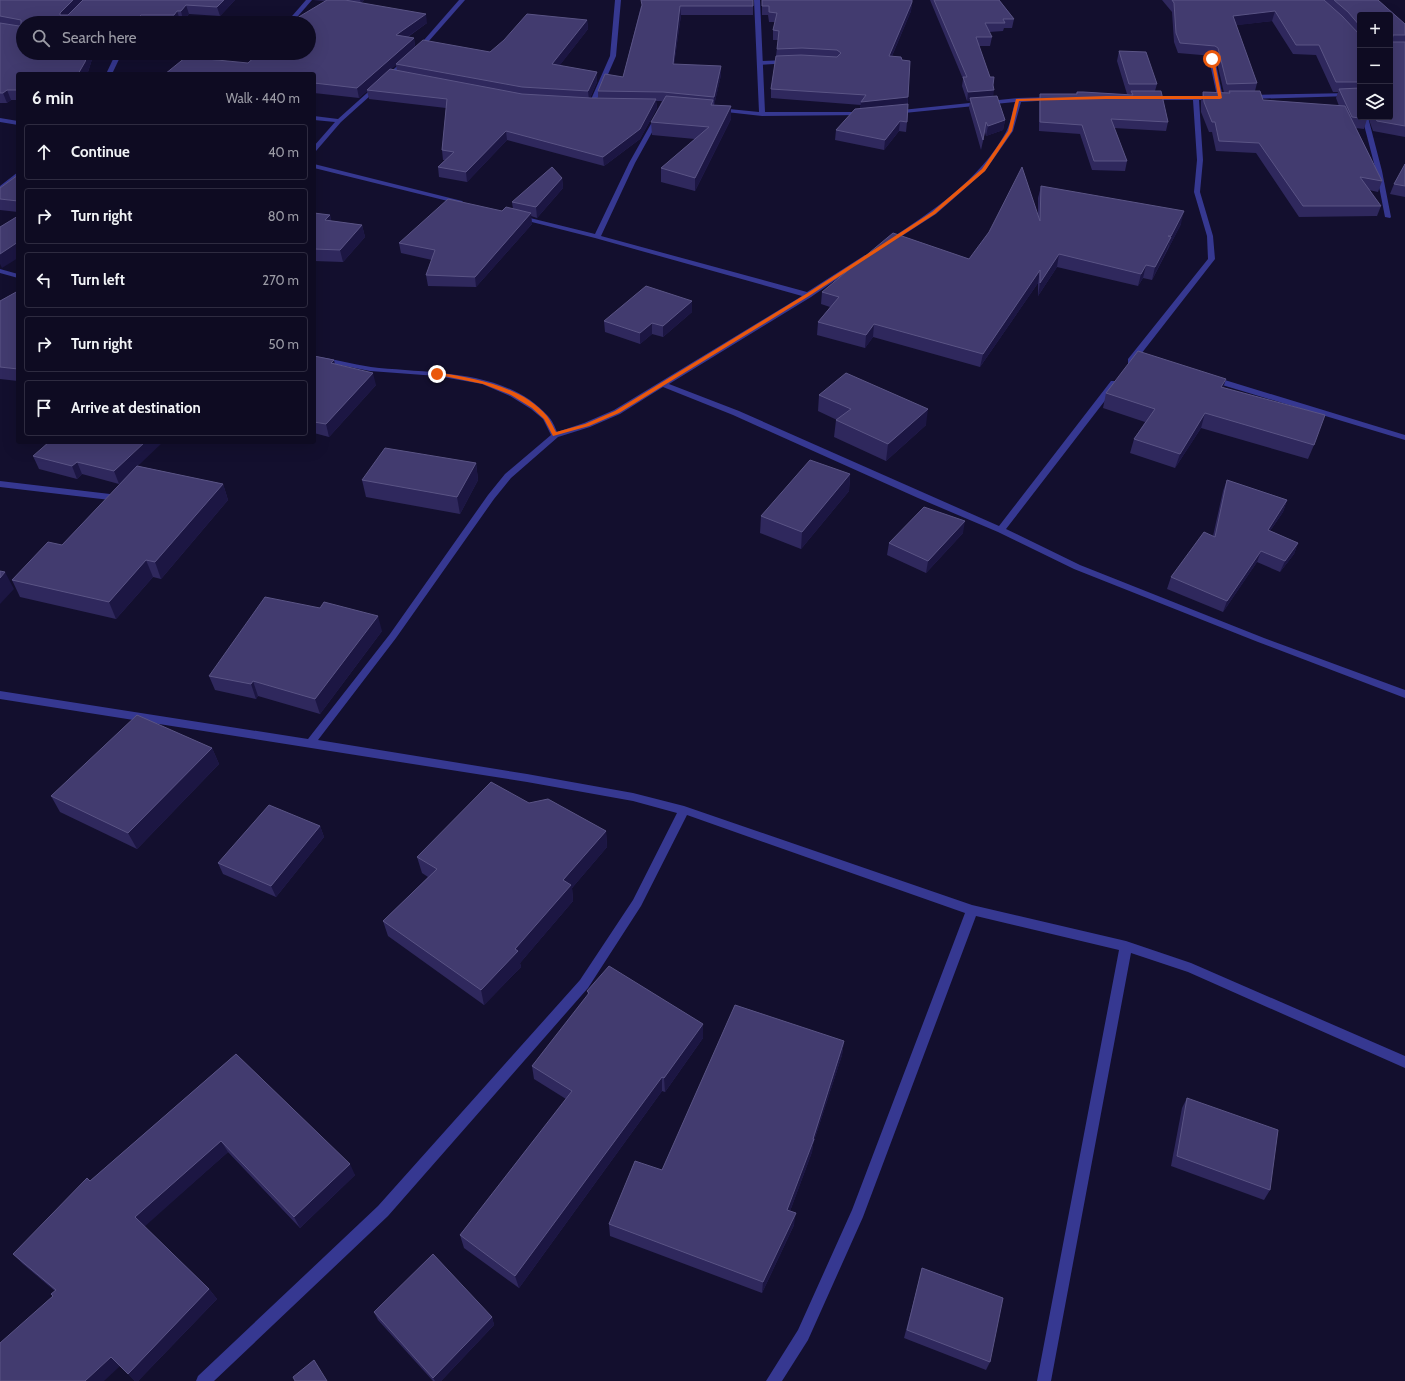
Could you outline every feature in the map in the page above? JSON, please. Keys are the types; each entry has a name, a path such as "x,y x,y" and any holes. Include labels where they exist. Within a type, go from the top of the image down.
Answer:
{"street":[{"path":"295,16 309,0"},
{"path":"316,148 339,121 389,74 422,46 462,0"},
{"path":"592,104 613,56 618,0"},
{"path":"757,0 762,114"},
{"path":"1212,59 1220,98"},
{"path":"110,72 116,60"},
{"path":"760,63 794,62"},
{"path":"389,74 397,76"},
{"path":"1242,97 1357,94"},
{"path":"1144,98 1227,98"},
{"path":"1000,530 1123,371 1139,357 1212,259 1210,236 1197,192 1200,160 1196,98"},
{"path":"889,112 1018,100 1062,99"},
{"path":"310,743 393,636 491,497 508,476 555,434 587,425 617,412 808,295 934,213 983,170 1010,131 1018,100"},
{"path":"584,104 600,105"},
{"path":"709,109 762,114 867,114"},
{"path":"597,237 632,163 660,112"},
{"path":"316,118 339,121"},
{"path":"0,120 16,123"},
{"path":"1366,120 1379,172 1388,217"},
{"path":"316,166 467,204"},
{"path":"0,189 16,176"},
{"path":"513,216 597,237 808,295"},
{"path":"0,271 16,275"},
{"path":"316,358 370,370 437,374 484,382 513,394 534,407 546,418 555,434"},
{"path":"1201,376 1405,438"},
{"path":"663,384 736,413 920,496 1000,530 1077,567 1261,640 1405,694"},
{"path":"0,484 110,497"},
{"path":"0,695 310,743 633,797 684,810 972,910 1126,946 1191,968 1405,1062"},
{"path":"203,1381 383,1211 584,984 637,903 684,810"},
{"path":"773,1381 803,1335 858,1212 972,910"},
{"path":"1044,1381 1069,1239 1126,946"}],"building":[{"path":"0,0 73,0 60,13 60,15 68,15 83,0 224,0 217,7 186,5 181,11 177,11 174,15 16,16 16,19 0,16"},
{"path":"327,0 345,0 426,14 396,35 414,38 357,88 316,83 316,72 167,72 182,60 217,60 248,63 251,60 316,60 316,16 300,16"},
{"path":"641,0 753,0 753,6 680,6 673,64 721,66 714,97 663,92 598,91 605,74 623,77 642,5"},
{"path":"762,0 912,0 889,56 901,57 902,60 910,61 908,97 861,102 866,95 771,89 776,56 801,55 837,57 841,53 837,50 802,48 777,49 779,31 773,30 777,13 769,12 769,6 762,6"},
{"path":"934,0 999,0 1014,19 1003,19 1005,23 985,23 992,37 976,37 990,77 994,77 994,90 968,92 963,77 967,77"},
{"path":"1172,0 1324,0 1357,32 1357,82 1336,82 1319,45 1296,45 1275,11 1233,16 1257,83 1227,84 1218,48 1215,46 1180,43 1176,33 1174,3"},
{"path":"1334,0 1378,0 1392,12 1357,12 1357,22 1348,12"},
{"path":"1393,13 1405,24 1405,35 1393,35"},
{"path":"527,14 587,20 552,64 597,72 588,91 522,87 396,64 423,40 490,52 504,40"},
{"path":"0,23 16,26 16,60 86,60 85,62 79,72 16,72 16,90 7,90 0,93"},
{"path":"1393,42 1405,42 1405,126 1377,121 1393,120"},
{"path":"1119,51 1146,52 1157,84 1129,84"},
{"path":"390,69 522,94 591,98 656,99 640,129 603,157 506,131 466,172 438,167 454,152 442,150 447,99 367,90"},
{"path":"1357,88 1357,118 1352,117 1339,89"},
{"path":"1131,91 1161,91 1168,122 1111,119 1127,161 1094,161 1082,125 1040,122 1040,94 1077,94 1077,92 1083,92 1133,95"},
{"path":"1229,91 1260,91 1263,100 1345,106 1382,181 1360,177 1381,206 1303,206 1259,143 1219,141 1215,122 1212,122 1204,102 1203,92 1230,93"},
{"path":"666,96 713,100 711,105 731,106 695,178 661,168 709,127 651,122"},
{"path":"997,96 1005,120 988,126 986,122 983,140 970,98"},
{"path":"908,104 907,122 900,121 885,140 836,130 855,109"},
{"path":"1405,164 1405,186 1394,184"},
{"path":"552,167 562,178 536,207 512,202"},
{"path":"1022,167 1040,221 1041,186 1184,211 1171,236 1168,236 1171,237 1155,267 1146,265 1141,274 1059,254 1040,283 1040,270 983,354 874,324 866,335 818,322 839,297 822,292 893,233 969,259 989,232"},
{"path":"16,176 16,201 0,199 0,188"},
{"path":"448,199 502,211 506,207 531,213 475,277 426,275 435,250 399,243"},
{"path":"316,213 330,215 325,220 362,225 340,250 316,249"},
{"path":"16,217 16,243 0,254 0,227"},
{"path":"646,286 692,301 663,326 652,323 640,333 604,321"},
{"path":"16,292 16,369 0,367 0,301"},
{"path":"1138,351 1226,379 1221,387 1325,415 1314,445 1205,413 1180,454 1134,439 1155,409 1106,393"},
{"path":"316,356 334,360 331,363 373,373 326,424 316,422"},
{"path":"846,373 928,409 888,444 836,420 851,409 819,395"},
{"path":"47,444 143,444 114,471 77,462 72,466 33,456"},
{"path":"385,448 476,463 457,497 362,480"},
{"path":"810,460 850,474 802,532 761,516"},
{"path":"137,466 223,484 155,562 146,560 109,602 12,580 48,542 62,545"},
{"path":"1227,480 1287,500 1268,530 1298,543 1285,561 1261,551 1227,601 1171,577 1204,532 1215,537"},
{"path":"924,507 965,521 928,561 889,543"},
{"path":"0,571 5,572 0,578"},
{"path":"265,597 320,608 324,602 378,616 315,699 253,681 251,684 209,676"},
{"path":"137,715 212,748 128,833 51,796"},
{"path":"491,782 529,803 548,799 606,831 563,880 571,885 515,949 518,951 481,990 383,921 437,869 417,857"},
{"path":"269,805 320,826 271,886 218,863"},
{"path":"609,966 703,1024 515,1276 460,1235 572,1091 532,1066 589,993 587,991"},
{"path":"735,1005 844,1041 814,1139 787,1210 796,1213 763,1282 609,1224 635,1161 662,1170"},
{"path":"236,1054 350,1164 294,1217 221,1141 135,1217 209,1289 128,1374 111,1357 85,1381 0,1381 0,1343 53,1296 51,1294 56,1290 13,1254 87,1178 90,1181"},
{"path":"1187,1098 1278,1130 1270,1190 1177,1156"},
{"path":"433,1254 492,1317 433,1378 374,1312"},
{"path":"922,1268 1003,1298 990,1362 907,1330"},
{"path":"314,1360 327,1381 295,1381 293,1377"}],"route":[{"path":"437,374 484,382 513,394 534,407 546,418 555,434 587,425 617,412 808,295 934,213 983,170 1010,131 1018,100 1106,97 1220,98 1212,59"}]}
